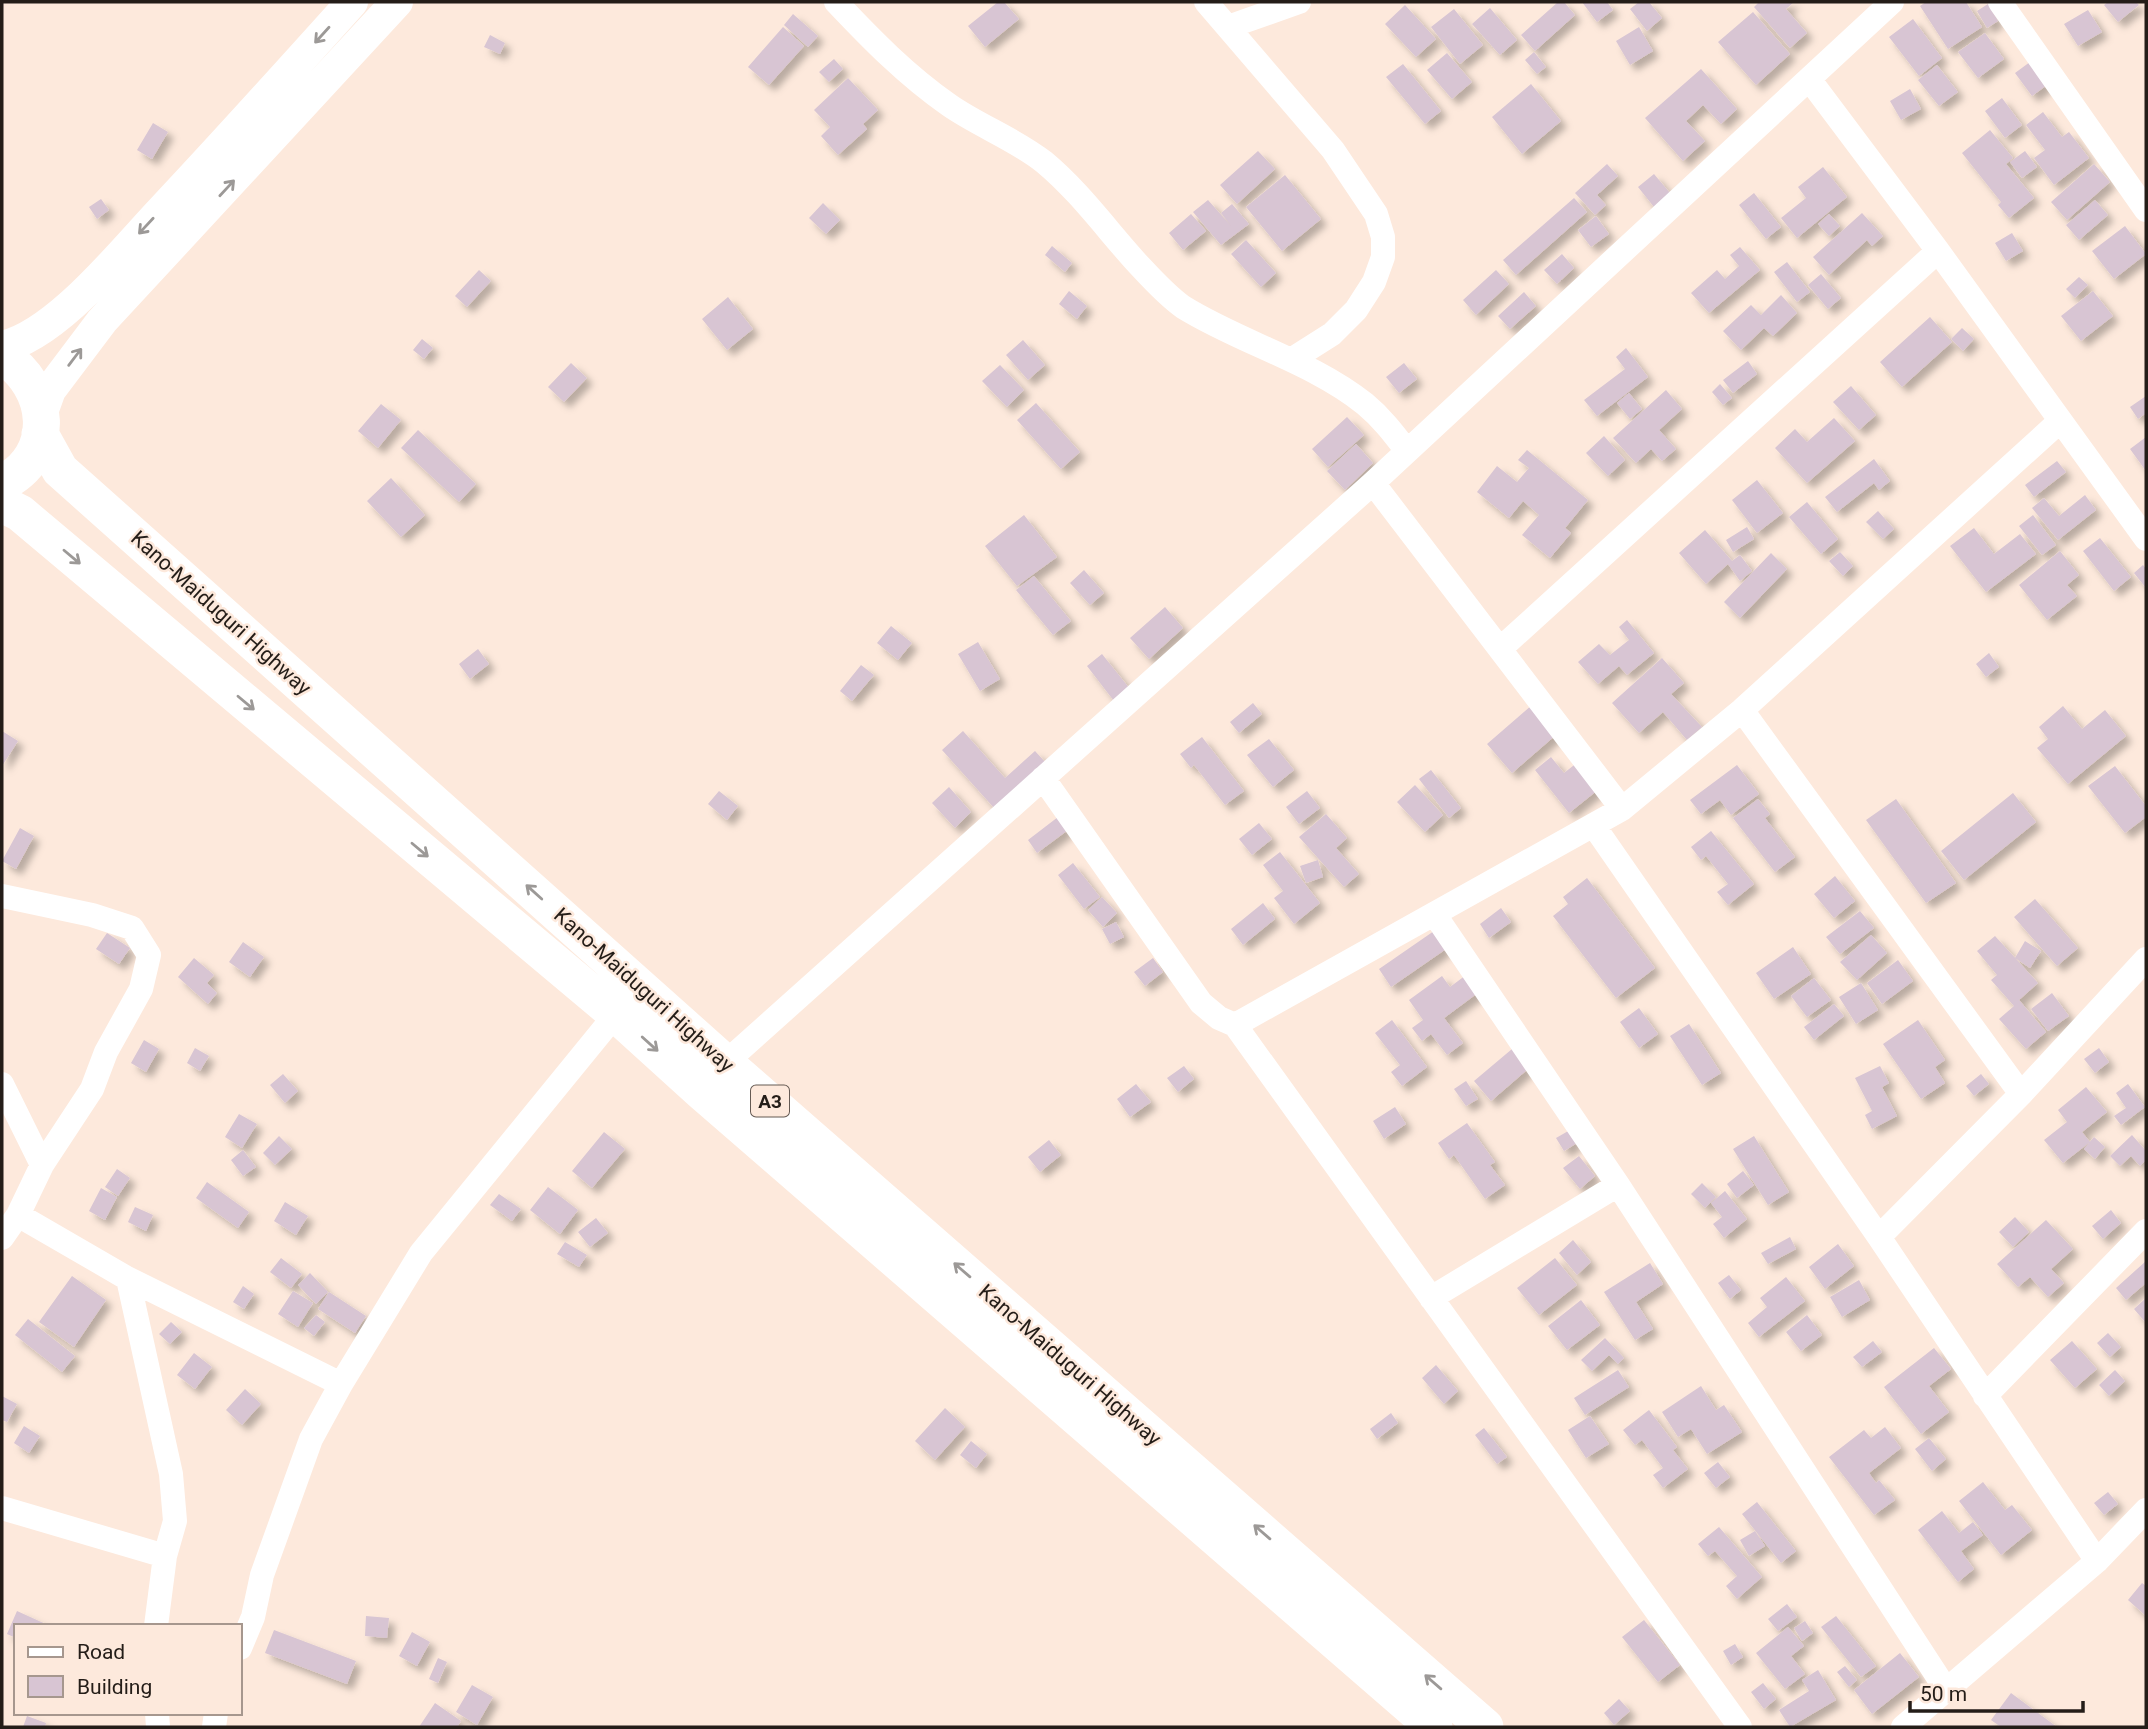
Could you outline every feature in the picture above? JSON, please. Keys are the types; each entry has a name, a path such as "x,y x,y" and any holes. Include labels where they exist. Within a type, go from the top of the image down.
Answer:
{"highway":[{"name":"A3","path":"2,356 18,367 30,381 38,397 41,425"},
{"path":"2,483 24,467 34,451 41,425"},
{"name":"Kano-Maiduguri Highway","path":"41,425 60,470 725,1062 1485,1727"},
{"name":"Kano-Maiduguri Highway","path":"2,504 20,513 616,1014 702,1092 1434,1727"}],"main road":[{"path":"2,347 12,345 38,331 79,297 222,146 352,2"},
{"path":"41,425 50,390 102,321 397,2"}],"street":[{"path":"836,2 878,47 919,83 950,106 1043,161 1149,277 1183,306 1291,360 1364,403 1385,422 1407,451"},
{"path":"1206,2 1333,150 1376,214 1383,237 1383,257 1374,282 1356,310 1332,334 1291,360"},
{"path":"1228,27 1299,2"},
{"path":"702,1092 725,1062 1373,483 1892,2"},
{"path":"2000,2 2146,210"},
{"path":"1809,79 1938,251 2146,539"},
{"path":"1500,649 1938,251"},
{"path":"1235,1025 1622,809 1742,710 2060,421"},
{"path":"1373,483 1622,809"},
{"path":"1742,710 2021,1094"},
{"path":"1043,778 1201,1003 1219,1018 1235,1025 1740,1727"},
{"path":"1594,826 1880,1237 2097,1561"},
{"path":"2,895 92,915 132,928 149,955 141,989 106,1052 92,1089 42,1165 18,1215 2,1238"},
{"path":"1435,915 1618,1185 1947,1690"},
{"path":"1880,1237 2021,1094 2146,959"},
{"path":"242,1643 253,1617 262,1575 311,1439 341,1384 421,1253 616,1014"},
{"path":"2,1084 42,1165"},
{"path":"1431,1298 1618,1185"},
{"path":"18,1215 128,1279 341,1384"},
{"path":"1985,1396 2146,1231"},
{"path":"128,1279 171,1474 175,1521 165,1556 156,1624"},
{"path":"2,1508 165,1556"},
{"path":"1903,1727 2097,1561 2146,1510"}],"building":[{"path":"998,2 1004,2 1019,19 985,47 968,26"},
{"path":"1558,2 1564,2 1575,15 1535,51 1521,35"},
{"path":"1582,2 1607,2 1613,10 1597,22"},
{"path":"1639,2 1649,2 1662,18 1647,31 1630,9"},
{"path":"1759,2 1794,2 1786,9 1807,33 1790,48 1754,7"},
{"path":"1926,2 1966,2 1982,27 1948,49 1920,6"},
{"path":"2108,2 2136,2 2139,5 2118,22 2104,5"},
{"path":"1988,4 1998,21 1987,28 1977,11"},
{"path":"1405,5 1436,39 1416,57 1385,24"},
{"path":"1490,8 1517,40 1500,55 1472,24"},
{"path":"1454,9 1483,45 1460,64 1431,27"},
{"path":"2088,10 2102,32 2078,46 2064,24"},
{"path":"1753,12 1790,54 1756,85 1718,42"},
{"path":"793,14 818,36 808,47 784,25"},
{"path":"1913,19 1942,58 1919,76 1889,37"},
{"path":"783,27 804,46 769,85 748,67"},
{"path":"1639,27 1653,51 1630,65 1616,41"},
{"path":"1985,33 2004,59 1978,78 1958,52"},
{"path":"490,35 505,43 500,54 484,47"},
{"path":"1534,52 1546,67 1537,74 1525,60"},
{"path":"1447,53 1472,82 1452,99 1427,70"},
{"path":"834,59 843,69 829,82 819,72"},
{"path":"2030,62 2047,85 2032,96 2015,73"},
{"path":"1403,64 1441,111 1425,124 1386,77"},
{"path":"1937,65 1958,92 1939,106 1918,80"},
{"path":"1701,69 1737,109 1721,124 1703,105 1686,121 1705,141 1683,161 1645,118"},
{"path":"848,78 878,110 863,124 867,129 838,155 821,136 830,127 814,110"},
{"path":"1531,84 1561,121 1522,154 1492,117"},
{"path":"1910,89 1921,109 1901,120 1890,101"},
{"path":"2002,98 2022,125 2005,138 1985,111"},
{"path":"2043,112 2062,137 2069,132 2089,158 2054,185 2034,158 2045,150 2026,125"},
{"path":"153,123 168,132 152,159 137,150"},
{"path":"1990,130 2013,158 2006,164 2034,198 2009,218 1998,205 2001,202 1962,153"},
{"path":"1258,151 1275,169 1237,204 1220,185"},
{"path":"2025,151 2037,167 2022,178 2010,162"},
{"path":"1607,164 1618,176 1597,195 1606,205 1595,215 1575,193"},
{"path":"2094,164 2110,182 2067,220 2051,202"},
{"path":"1823,167 1847,197 1797,238 1781,218 1806,198 1798,187"},
{"path":"1654,174 1670,193 1654,207 1638,187"},
{"path":"1285,175 1321,219 1282,251 1246,207"},
{"path":"1754,193 1781,227 1766,239 1739,205"},
{"path":"1574,198 1587,212 1516,275 1503,260"},
{"path":"101,199 109,210 97,219 89,207"},
{"path":"1208,200 1231,226 1221,213 1232,204 1249,224 1221,245 1193,212"},
{"path":"2095,200 2108,215 2079,240 2066,225"},
{"path":"823,203 840,220 826,234 809,218"},
{"path":"1862,213 1883,236 1872,246 1867,240 1829,275 1813,257"},
{"path":"1191,214 1206,231 1183,250 1169,233"},
{"path":"1829,214 1840,226 1829,236 1818,224"},
{"path":"1596,216 1609,234 1591,247 1578,230"},
{"path":"2125,226 2146,254 2114,279 2092,251"},
{"path":"2012,233 2023,251 2006,261 1995,243"},
{"path":"1246,240 1276,273 1261,287 1231,254"},
{"path":"1052,246 1072,263 1065,272 1045,255"},
{"path":"1740,247 1760,270 1709,313 1691,293 1717,270 1725,279 1739,266 1730,255"},
{"path":"1562,254 1574,268 1557,284 1544,270"},
{"path":"1787,262 1810,292 1797,302 1774,272"},
{"path":"479,270 491,281 467,307 455,296"},
{"path":"1496,270 1509,284 1476,315 1463,300"},
{"path":"1821,274 1841,298 1828,309 1808,285"},
{"path":"2079,277 2088,285 2075,298 2066,289"},
{"path":"1069,291 1087,306 1077,319 1059,304"},
{"path":"2093,291 2113,316 2081,341 2061,316"},
{"path":"1524,292 1536,306 1510,329 1498,316"},
{"path":"1781,295 1797,313 1773,336 1764,328 1741,350 1723,331 1751,305 1761,315"},
{"path":"728,297 753,329 727,350 702,319"},
{"path":"1930,317 1952,342 1902,387 1880,362"},
{"path":"1962,328 1974,339 1963,351 1951,339"},
{"path":"422,339 433,348 424,359 413,350"},
{"path":"1023,340 1045,365 1028,380 1006,355"},
{"path":"1626,348 1648,377 1597,416 1584,400 1625,369 1616,357"},
{"path":"1748,361 1757,374 1733,393 1723,380"},
{"path":"571,363 587,378 564,402 548,387"},
{"path":"1404,363 1417,379 1399,393 1386,377"},
{"path":"1000,365 1024,390 1007,407 982,381"},
{"path":"1720,384 1732,398 1723,405 1712,392"},
{"path":"1851,386 1876,415 1859,430 1833,402"},
{"path":"1666,390 1682,409 1659,430 1676,449 1662,461 1651,449 1636,463 1613,438"},
{"path":"1629,393 1642,409 1630,419 1617,403"},
{"path":"2146,396 2146,413 2138,419 2130,407"},
{"path":"1036,403 1080,452 1061,469 1017,420"},
{"path":"381,404 401,420 378,448 358,431"},
{"path":"1347,417 1364,435 1328,467 1312,449"},
{"path":"1834,418 1855,441 1807,483 1775,448 1795,429 1807,442"},
{"path":"418,430 476,484 459,502 401,448"},
{"path":"1604,436 1625,460 1608,476 1586,453"},
{"path":"2146,437 2146,471 2130,449"},
{"path":"1356,444 1373,463 1345,490 1327,471"},
{"path":"1527,450 1588,500 1565,528 1571,533 1550,558 1522,535 1539,515 1523,501 1509,518 1477,492 1497,466 1517,482 1529,468 1518,460"},
{"path":"1874,459 1890,481 1879,490 1874,483 1837,512 1825,497"},
{"path":"2057,461 2066,472 2034,497 2025,485"},
{"path":"391,478 425,515 401,537 367,501"},
{"path":"1757,480 1783,513 1757,533 1732,500"},
{"path":"2085,495 2096,510 2058,540 2032,508 2044,498 2059,516"},
{"path":"1807,502 1838,539 1821,554 1789,517"},
{"path":"1878,511 1894,529 1883,539 1866,522"},
{"path":"1024,515 1057,557 1017,586 985,546"},
{"path":"2033,515 2056,545 2042,555 2019,526"},
{"path":"1747,527 1754,539 1733,552 1726,540"},
{"path":"1974,528 1994,554 2020,534 2036,554 1986,592 1950,546"},
{"path":"1705,530 1732,561 1740,555 1752,571 1740,581 1728,564 1706,584 1679,553"},
{"path":"2100,538 2131,577 2114,591 2083,551"},
{"path":"2060,551 2079,575 2067,585 2077,596 2047,620 2019,585"},
{"path":"1840,552 1853,566 1843,576 1829,561"},
{"path":"1771,553 1787,569 1740,618 1724,602"},
{"path":"2143,565 2146,569 2146,588 2134,573"},
{"path":"1084,570 1104,593 1090,605 1070,583"},
{"path":"1034,576 1071,621 1053,635 1016,590"},
{"path":"1165,607 1183,628 1149,659 1130,638"},
{"path":"1627,620 1654,653 1627,675 1619,666 1598,684 1578,662 1599,644 1610,655 1629,640 1619,627"},
{"path":"891,626 912,643 898,660 877,643"},
{"path":"978,642 1000,679 980,691 958,654"},
{"path":"478,649 489,664 470,679 459,664"},
{"path":"1989,653 1999,667 1986,677 1976,664"},
{"path":"1102,654 1130,689 1114,701 1087,666"},
{"path":"1662,658 1684,683 1671,694 1702,727 1687,740 1663,712 1639,733 1612,703"},
{"path":"861,665 874,675 852,701 840,691"},
{"path":"1253,703 1262,714 1239,733 1230,722"},
{"path":"1532,705 1557,734 1512,773 1487,744"},
{"path":"2063,706 2082,729 2105,710 2126,736 2068,784 2037,748 2048,739 2039,727"},
{"path":"2,731 18,741 2,766"},
{"path":"963,731 1005,778 1035,751 1046,763 995,809 942,750"},
{"path":"1202,737 1244,791 1225,805 1194,765 1191,768 1180,754"},
{"path":"1269,739 1294,770 1273,787 1247,755"},
{"path":"1551,757 1564,773 1578,762 1599,789 1569,813 1535,770"},
{"path":"1737,765 1759,794 1731,815 1720,800 1701,814 1690,800"},
{"path":"2115,766 2146,806 2146,817 2125,833 2088,786"},
{"path":"1431,770 1461,808 1449,818 1419,779"},
{"path":"1415,785 1443,815 1425,832 1397,802"},
{"path":"949,787 971,812 955,828 932,803"},
{"path":"719,791 738,806 727,820 708,804"},
{"path":"1307,791 1320,808 1299,824 1286,807"},
{"path":"2013,793 2036,822 1964,880 1941,851"},
{"path":"1758,799 1770,814 1765,818 1795,857 1775,872 1733,818"},
{"path":"1896,799 1956,883 1926,903 1866,820"},
{"path":"1326,814 1347,838 1336,848 1359,874 1344,887 1299,837"},
{"path":"1058,817 1068,830 1037,853 1028,840"},
{"path":"1259,823 1272,839 1252,855 1239,839"},
{"path":"20,828 34,836 16,869 2,861"},
{"path":"1711,831 1754,884 1728,905 1717,892 1728,884 1706,856 1701,860 1691,847"},
{"path":"1280,852 1320,903 1294,924 1274,898 1283,891 1263,865"},
{"path":"1318,860 1323,877 1306,883 1300,866"},
{"path":"1073,863 1100,897 1084,909 1058,875"},
{"path":"1835,876 1855,901 1834,918 1814,894"},
{"path":"1587,878 1655,968 1616,998 1553,916 1568,904 1563,897"},
{"path":"1102,897 1117,913 1103,927 1088,910"},
{"path":"2035,899 2078,948 2057,966 2014,917"},
{"path":"1263,903 1275,919 1243,945 1231,929"},
{"path":"1501,908 1511,922 1489,938 1480,924"},
{"path":"1860,911 1874,928 1840,954 1826,937"},
{"path":"1116,922 1124,937 1110,944 1102,929"},
{"path":"1434,931 1446,949 1391,987 1379,969"},
{"path":"107,933 130,948 119,964 96,949"},
{"path":"1871,935 1887,953 1857,980 1840,962"},
{"path":"1995,936 2038,983 2019,1000 2046,1032 2026,1049 1999,1019 2014,1006 1991,980 1997,975 1977,951"},
{"path":"2025,941 2041,951 2030,968 2015,958"},
{"path":"243,942 264,957 250,977 229,962"},
{"path":"1793,947 1811,974 1774,999 1756,973"},
{"path":"194,958 214,975 207,983 217,993 208,1004 178,977"},
{"path":"1153,958 1163,972 1145,986 1134,972"},
{"path":"1898,960 1913,981 1882,1004 1867,983"},
{"path":"1466,975 1479,992 1444,1018 1463,1043 1447,1055 1431,1034 1422,1041 1412,1028 1423,1020 1409,1000 1442,976 1450,987"},
{"path":"1814,978 1831,1000 1807,1017 1791,996"},
{"path":"1861,983 1878,1010 1856,1024 1839,997"},
{"path":"2052,993 2069,1016 2048,1031 2031,1009"},
{"path":"1834,1004 1844,1016 1814,1040 1804,1027"},
{"path":"1639,1008 1658,1034 1639,1048 1620,1022"},
{"path":"1392,1020 1427,1067 1402,1086 1391,1072 1400,1065 1375,1033"},
{"path":"1918,1020 1945,1060 1935,1067 1945,1083 1921,1099 1883,1044"},
{"path":"1689,1024 1721,1073 1702,1085 1670,1036"},
{"path":"144,1040 159,1049 146,1072 131,1063"},
{"path":"195,1048 209,1056 200,1071 187,1063"},
{"path":"2099,1048 2109,1062 2095,1073 2084,1059"},
{"path":"1512,1049 1528,1069 1491,1101 1474,1081"},
{"path":"1184,1066 1194,1079 1178,1092 1167,1078"},
{"path":"1880,1066 1889,1083 1882,1087 1897,1116 1872,1129 1865,1115 1872,1111 1855,1078"},
{"path":"283,1074 298,1091 285,1103 270,1085"},
{"path":"1981,1074 1989,1084 1974,1096 1966,1086"},
{"path":"1466,1081 1478,1099 1466,1106 1454,1089"},
{"path":"1136,1084 1151,1102 1130,1117 1117,1099"},
{"path":"2128,1084 2145,1107 2121,1125 2114,1116 2126,1108 2116,1093"},
{"path":"2086,1087 2107,1112 2082,1132 2090,1142 2063,1163 2044,1140 2067,1122 2058,1110"},
{"path":"1395,1107 1406,1124 1384,1139 1373,1121"},
{"path":"239,1114 257,1124 242,1148 225,1137"},
{"path":"1467,1123 1495,1162 1490,1165 1505,1185 1485,1199 1454,1155 1449,1159 1438,1143"},
{"path":"1570,1130 1577,1143 1564,1151 1556,1138"},
{"path":"604,1132 625,1149 592,1188 572,1171"},
{"path":"2132,1135 2146,1151 2146,1160 2140,1166 2131,1156 2120,1166 2110,1156"},
{"path":"279,1136 292,1149 275,1165 263,1153"},
{"path":"1754,1136 1789,1192 1768,1205 1733,1149"},
{"path":"2094,1137 2105,1147 2095,1159 2084,1149"},
{"path":"1049,1140 1061,1155 1040,1172 1028,1157"},
{"path":"243,1150 256,1167 243,1176 231,1160"},
{"path":"1579,1156 1595,1176 1580,1189 1563,1168"},
{"path":"117,1169 130,1178 118,1196 105,1187"},
{"path":"1743,1171 1754,1185 1737,1198 1727,1184"},
{"path":"207,1182 249,1212 238,1228 196,1198"},
{"path":"1702,1183 1716,1197 1705,1208 1691,1194"},
{"path":"548,1187 578,1210 560,1234 530,1210"},
{"path":"101,1188 117,1197 105,1220 89,1211"},
{"path":"1725,1191 1747,1219 1724,1238 1713,1224 1722,1217 1711,1203"},
{"path":"499,1194 521,1209 512,1221 490,1205"},
{"path":"285,1202 308,1216 296,1235 274,1221"},
{"path":"135,1207 153,1215 146,1231 128,1222"},
{"path":"2111,1210 2121,1223 2103,1239 2092,1226"},
{"path":"2015,1217 2029,1232 2013,1247 1999,1232"},
{"path":"596,1218 608,1233 590,1247 578,1232"},
{"path":"2046,1220 2073,1249 2051,1269 2064,1283 2048,1297 2030,1277 2018,1287 1997,1264"},
{"path":"1790,1237 1796,1249 1768,1264 1761,1253"},
{"path":"1573,1240 1591,1262 1577,1275 1559,1253"},
{"path":"565,1242 587,1255 579,1267 557,1254"},
{"path":"1838,1244 1854,1266 1825,1289 1809,1267"},
{"path":"281,1258 302,1274 291,1288 270,1272"},
{"path":"1555,1258 1577,1285 1539,1315 1517,1288"},
{"path":"2146,1261 2146,1283 2126,1300 2116,1288"},
{"path":"1650,1263 1663,1284 1636,1302 1653,1329 1635,1340 1604,1292"},
{"path":"310,1273 328,1292 316,1304 298,1285"},
{"path":"1729,1275 1741,1290 1730,1299 1718,1283"},
{"path":"72,1276 106,1300 74,1347 39,1322"},
{"path":"1786,1277 1805,1301 1759,1337 1748,1323 1767,1307 1760,1298"},
{"path":"1859,1280 1870,1300 1842,1317 1830,1297"},
{"path":"243,1286 254,1294 244,1309 233,1302"},
{"path":"293,1291 313,1303 298,1327 278,1314"},
{"path":"329,1292 366,1316 355,1333 318,1309"},
{"path":"2146,1298 2146,1323 2134,1309"},
{"path":"1581,1300 1600,1325 1567,1350 1548,1326"},
{"path":"316,1315 325,1322 314,1336 304,1328"},
{"path":"1807,1315 1822,1335 1801,1351 1786,1332"},
{"path":"28,1319 75,1356 62,1372 15,1335"},
{"path":"171,1322 182,1332 170,1344 159,1334"},
{"path":"2108,1333 2121,1347 2110,1357 2097,1343"},
{"path":"1605,1338 1624,1358 1618,1364 1609,1355 1592,1371 1581,1360"},
{"path":"1873,1341 1882,1352 1862,1367 1853,1357"},
{"path":"2072,1341 2097,1369 2075,1388 2050,1360"},
{"path":"1934,1348 1951,1369 1929,1386 1949,1412 1921,1434 1884,1387"},
{"path":"194,1353 212,1367 195,1389 177,1375"},
{"path":"1436,1365 1458,1391 1444,1404 1422,1378"},
{"path":"1618,1370 1629,1387 1585,1415 1574,1398"},
{"path":"2115,1370 2125,1381 2109,1396 2099,1385"},
{"path":"1701,1386 1716,1410 1724,1405 1742,1432 1707,1454 1691,1429 1678,1437 1662,1412"},
{"path":"245,1389 261,1404 242,1425 226,1410"},
{"path":"2,1396 17,1404 7,1422 2,1420"},
{"path":"945,1408 965,1427 935,1460 915,1441"},
{"path":"1649,1410 1677,1447 1673,1450 1688,1469 1663,1488 1653,1475 1663,1468 1642,1440 1635,1445 1623,1430"},
{"path":"1391,1413 1398,1423 1377,1439 1370,1429"},
{"path":"1590,1416 1609,1444 1586,1458 1568,1430"},
{"path":"24,1426 40,1436 29,1453 14,1443"},
{"path":"1885,1427 1901,1448 1869,1473 1876,1483 1879,1480 1895,1500 1874,1515 1829,1457 1864,1430 1871,1438"},
{"path":"1484,1428 1507,1457 1497,1464 1475,1435"},
{"path":"1929,1438 1946,1459 1932,1471 1915,1449"},
{"path":"971,1441 987,1454 976,1468 960,1455"},
{"path":"1718,1462 1730,1477 1716,1488 1704,1473"},
{"path":"1983,1482 2005,1510 2012,1505 2032,1530 2001,1555 1959,1501"},
{"path":"2108,1492 2118,1504 2104,1515 2094,1503"},
{"path":"1757,1502 1796,1551 1781,1563 1742,1514"},
{"path":"1942,1511 1959,1533 1973,1522 1983,1535 1961,1551 1974,1569 1958,1582 1918,1530"},
{"path":"1719,1527 1762,1577 1737,1599 1726,1586 1737,1576 1715,1551 1708,1556 1698,1544"},
{"path":"1755,1531 1765,1546 1749,1556 1740,1540"},
{"path":"2142,1583 2146,1586 2146,1616 2128,1600"},
{"path":"1787,1604 1797,1617 1778,1631 1768,1619"},
{"path":"17,1611 46,1624 14,1624 14,1637 7,1634"},
{"path":"366,1616 389,1618 387,1638 365,1636"},
{"path":"1836,1616 1876,1666 1861,1677 1821,1627"},
{"path":"1644,1620 1680,1665 1658,1682 1622,1637"},
{"path":"1805,1621 1813,1633 1802,1641 1794,1628"},
{"path":"1788,1627 1804,1646 1791,1656 1805,1674 1785,1689 1756,1653"},
{"path":"274,1630 356,1661 347,1684 265,1653"},
{"path":"412,1632 430,1642 417,1666 399,1656"},
{"path":"1735,1644 1743,1657 1731,1665 1723,1651"},
{"path":"1900,1653 1919,1677 1872,1714 1854,1690"},
{"path":"438,1658 447,1662 438,1683 429,1679"},
{"path":"1845,1666 1857,1680 1849,1687 1837,1672"},
{"path":"1818,1670 1836,1700 1790,1727 1779,1710 1809,1691 1802,1680"},
{"path":"1763,1683 1776,1699 1764,1709 1751,1692"},
{"path":"472,1685 493,1697 477,1725 456,1712"},
{"path":"2011,1693 2057,1727 2001,1727 1991,1720"},
{"path":"1619,1699 1630,1711 1614,1725 1604,1713"},
{"path":"435,1703 461,1721 457,1727 419,1727"},
{"path":"27,1716 46,1723 45,1727 23,1727"}]}
